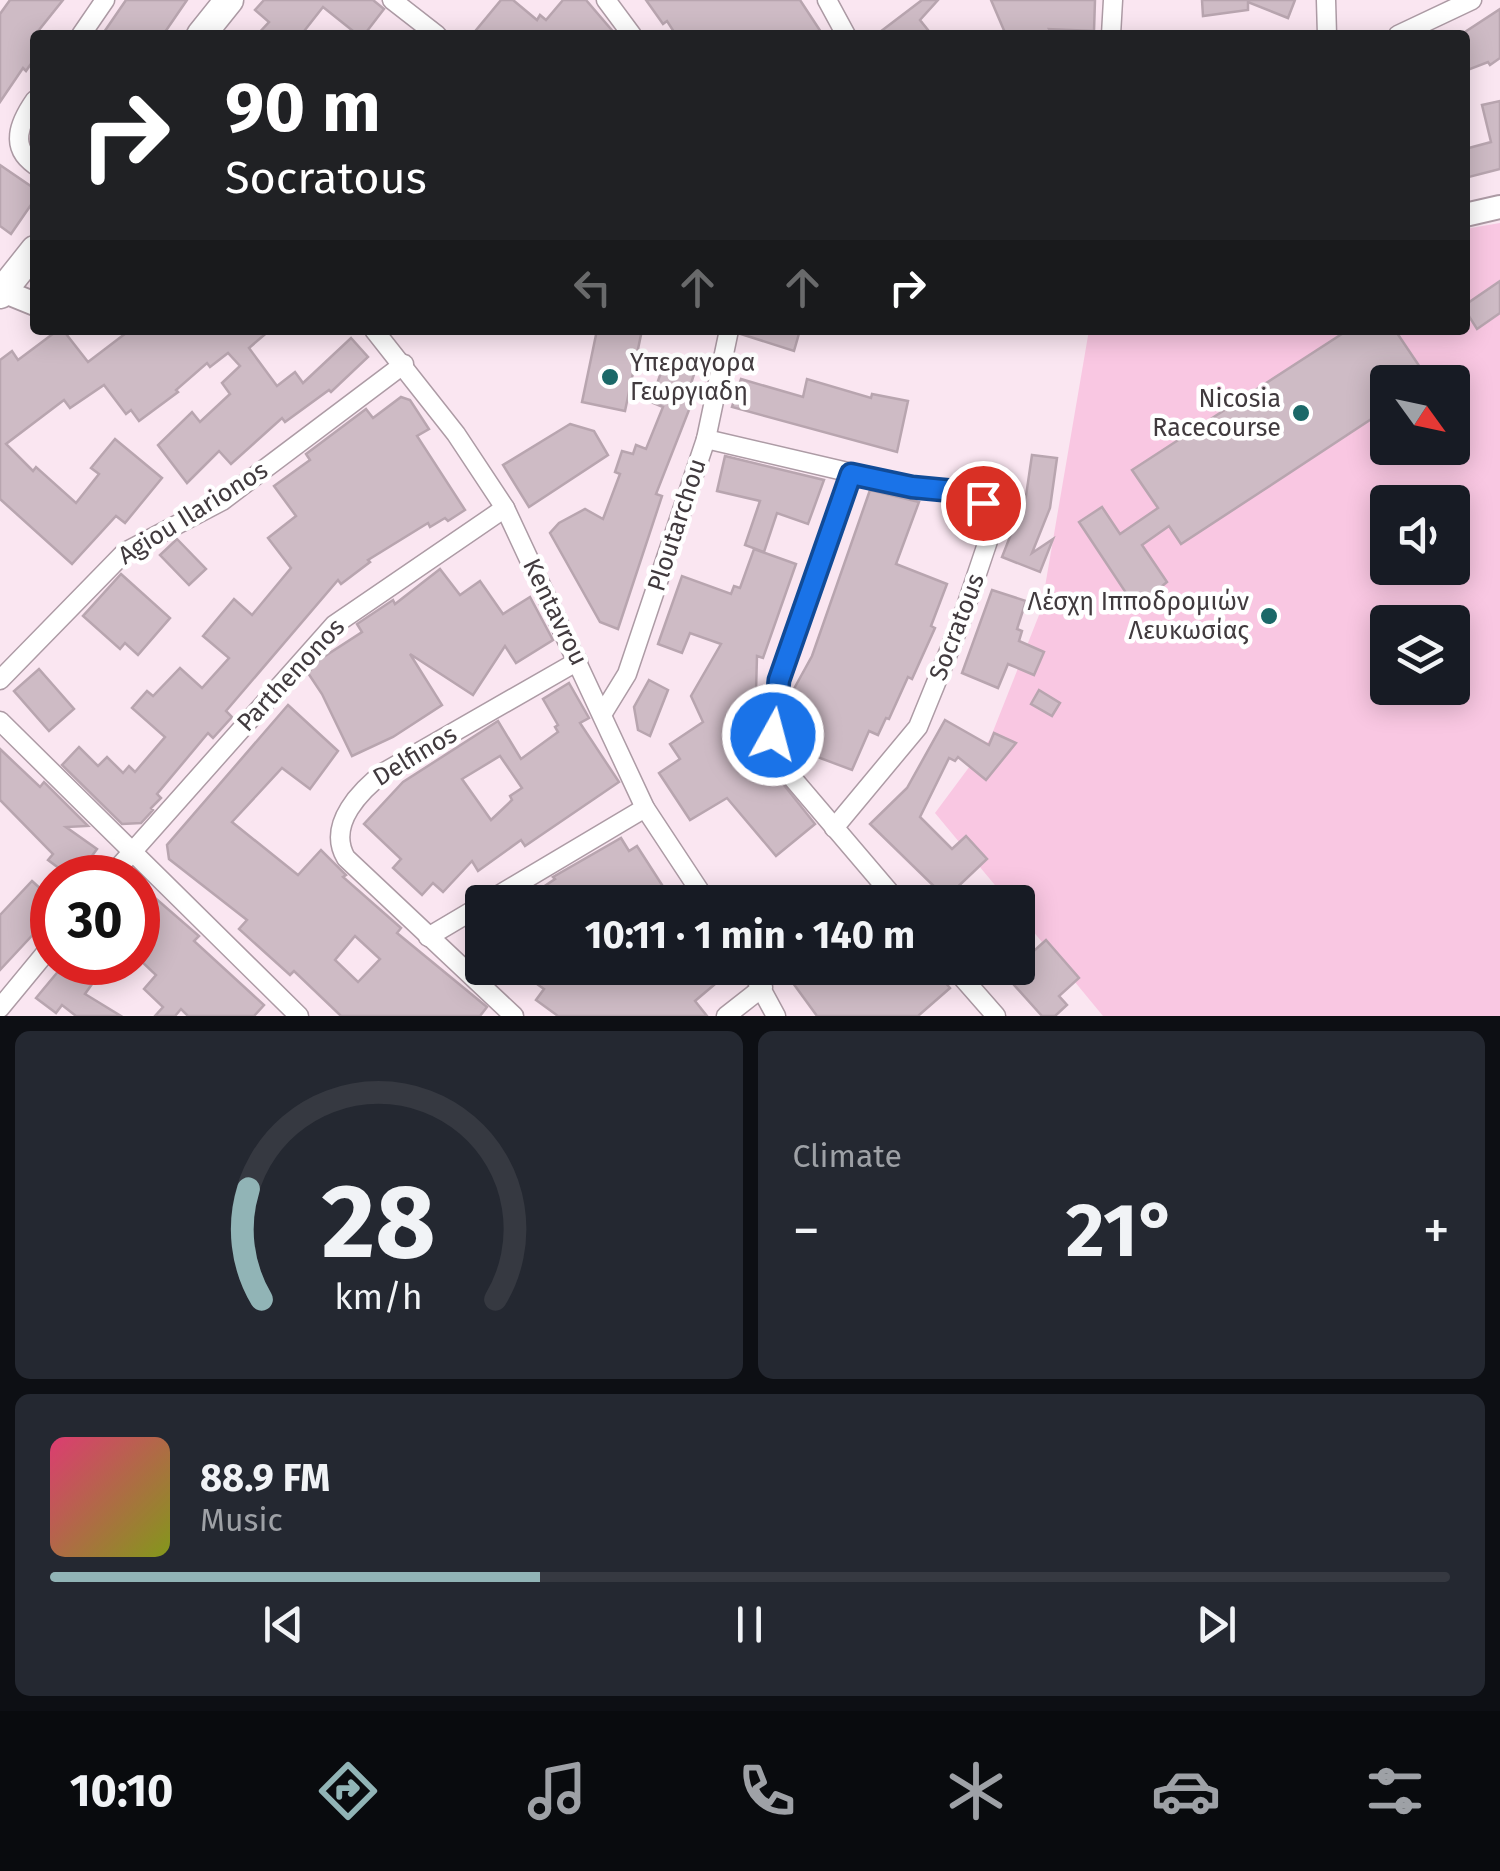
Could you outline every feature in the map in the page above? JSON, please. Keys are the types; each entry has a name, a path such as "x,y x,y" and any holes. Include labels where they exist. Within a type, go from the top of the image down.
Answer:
{"main road":[{"path":"205,30 228,0"},
{"path":"2,292 30,256"}],"street":[{"path":"84,30 105,0"},
{"path":"392,0 431,30"},
{"path":"606,0 628,30"},
{"path":"1111,30 1114,0"},
{"path":"1326,0 1327,30"},
{"path":"1409,30 1472,0"},
{"path":"829,1 844,30"},
{"path":"30,109 18,140 20,151 30,160"},
{"path":"1470,214 1500,207"},
{"path":"2,292 30,302"},
{"name":"Kentavrou","path":"380,335 456,434 505,508 645,808 697,885"},
{"name":"Ploutarchou","path":"603,713 628,674 706,438 728,335"},
{"name":"Agiou Ilarionos","path":"0,680 125,552 222,502 404,364"},
{"name":"Socratous","path":"706,438 912,487 964,492 983,503 990,522 988,541 960,624 918,727 834,828"},
{"path":"851,474 779,680 773,735 789,774 883,885"},
{"name":"Parthenonos","path":"128,855 334,625 505,508"},
{"name":"Delfinos","path":"514,1016 342,851 344,821 364,788 386,770 578,661"},
{"path":"0,721 299,1016"},
{"path":"517,885 645,808"},
{"path":"428,937 465,916"},
{"path":"13,1016 0,1007 30,971"},
{"path":"761,985 776,1016"},
{"path":"969,985 996,1016"},
{"path":"726,1016 763,988"}],"shaded area":[{"name":"Λέσχη Ιπποδρομιών Λευκωσίας","path":"1500,223 1500,1016 1103,1016 1035,934 1035,885 995,885 935,813 990,739 1041,610 1088,335 1470,335 1470,228"}],"building":[{"path":"10,0 63,0 39,30 30,30 30,65 26,71 23,68 0,102 0,14"},
{"path":"126,0 187,0 166,30 105,30"},
{"path":"264,0 373,0 384,9 368,30 352,30 323,7 305,30 262,30 269,22 255,10"},
{"path":"501,0 513,0 537,20 540,15 546,20 563,0 586,0 612,30 476,30"},
{"path":"646,0 800,0 820,30 673,30 667,21 663,24"},
{"path":"922,0 938,0 920,20 928,30 883,30"},
{"path":"991,0 1095,0 1094,30 1004,30"},
{"path":"1202,0 1295,0 1288,18 1248,2 1248,10 1203,16"},
{"path":"1500,9 1500,58 1490,65 1488,62 1470,69 1468,30"},
{"path":"1500,101 1500,169 1470,177 1470,148 1491,142 1482,105"},
{"path":"0,165 30,186 30,206 11,234 0,226"},
{"path":"1500,281 1500,313 1477,329 1470,318 1470,302"},
{"path":"51,335 67,335 88,362 123,335 264,335 249,348 277,386 295,372 303,383 351,338 368,357 331,392 285,422 282,418 231,464 219,451 187,483 158,445 192,412 200,422 230,394 222,383 240,366 228,353 210,367 207,363 178,392 139,421 131,410 126,414 104,385 70,408 64,400 6,444 33,471 36,467 76,503 99,474 91,468 115,439 162,478 125,523 116,516 72,564 0,499 0,360 12,351 18,360"},
{"name":"Υπεραγορα Γεωργιαδη","path":"596,335 641,335 625,411 582,402"},
{"path":"744,335 799,335 794,351"},
{"path":"1340,335 1398,335 1419,365 1370,365 1370,420 1181,544 1169,526 1142,545 1167,582 1136,608 1079,522 1102,507 1120,534 1158,508 1132,470"},
{"path":"666,357 696,368 689,390 696,392 656,494 662,496 618,629 600,622 550,533 559,523 585,509 603,519 620,474 615,472 622,451 633,454 636,445 646,449 663,407 651,402"},
{"path":"741,379 803,397 807,379 871,398 872,394 908,401 897,452 732,407"},
{"path":"401,397 410,400 429,429 417,436 465,510 448,521 445,518 430,527 428,523 368,560 341,584 338,580 226,711 232,717 213,738 208,733 157,794 161,798 153,810 141,823 122,824 62,765 79,747 98,766 107,757 123,773 129,766 135,772 165,737 132,708 147,691 153,696 180,668 202,688 229,658 203,636 234,599 252,615 291,568 268,538 296,516 274,486 310,460 306,454 366,409 373,418"},
{"path":"570,424 594,431 608,455 529,507 503,465"},
{"path":"1032,455 1057,458 1050,508 1032,553 1053,539 1040,572 1002,557 1026,496"},
{"path":"725,456 824,480 808,524 777,513 764,552 745,545 760,501 717,491"},
{"path":"870,490 919,502 896,564 947,584 931,626 935,628 912,679 908,677 878,735 869,731 852,770 799,750 816,713 790,696 812,656"},
{"path":"177,539 206,569 189,585 160,555"},
{"path":"754,549 796,564 763,658 757,656 755,727 739,726 754,757 756,754 768,774 772,770 815,824 776,856 727,798 690,820 659,773 680,759 670,744 703,722 691,696 721,644 690,633 682,653 658,644 682,576 731,594 734,586 740,588"},
{"path":"440,569 460,595 480,581 503,614 530,597 553,640 516,663 505,646 473,695 410,654 442,705 393,737 352,756 308,673 319,660 362,632 357,624 393,600 395,604"},
{"path":"121,574 170,618 138,655 125,643 120,649 83,616"},
{"path":"992,590 1026,601 1017,629 1022,631 1019,641 1044,652 1034,675 1008,664 998,688 962,673"},
{"path":"39,669 74,709 49,731 14,691"},
{"path":"649,680 668,690 650,736 638,730 634,707"},
{"path":"569,683 589,718 580,723 619,782 525,846 521,840 478,871 472,861 443,892 433,883 422,895 393,868 401,859 364,824 403,782 498,721 521,759 558,732 543,699","holes":["500,756 522,788 510,796 512,800 491,820 462,779"]},
{"path":"1039,690 1060,703 1052,716 1031,704"},
{"path":"288,705 338,751 310,789 282,768 232,822 298,875 321,850 346,875 343,877 401,928 397,933 487,1007 480,1016 341,1016 294,971 290,975 239,929 247,920 169,859 167,845","holes":["355,936 380,959 358,982 335,960"]},
{"path":"945,720 989,745 994,733 1016,743 986,780 958,757 955,761 949,758 920,817 952,849 966,836 987,859 960,885 933,885 870,824 907,788"},
{"path":"0,749 40,787 44,782 88,826 66,827 97,849 93,855 52,855 0,800"},
{"path":"621,838 629,851 637,846 662,885 546,885 553,877"},
{"path":"30,883 30,938 0,970 0,915"},
{"path":"160,902 199,936 194,941 264,1005 254,1016 188,1016 181,1009 175,1016 155,1016 163,1007 144,989 147,985 160,985"},
{"path":"1046,940 1079,978 1059,996 1067,1005 1055,1016 1042,1016 1014,985 1035,985 1035,950"},
{"path":"47,985 91,985 85,994 121,1016 76,1016 62,1005 56,1013 36,998"},
{"path":"538,985 714,985 695,1001 707,1016 558,1016 536,1000 544,989"},
{"path":"794,985 950,988 918,1016 817,1016"}],"place":[{"name":"Υπεραγορα Γεωργιαδη","path":"610,377"},
{"name":"Nicosia Racecourse","path":"1301,413"},
{"name":"Λέσχη Ιπποδρομιών Λευκωσίας","path":"1269,616"}],"route":[{"path":"773,735 779,680 851,474 912,487 964,492 983,503"}]}
